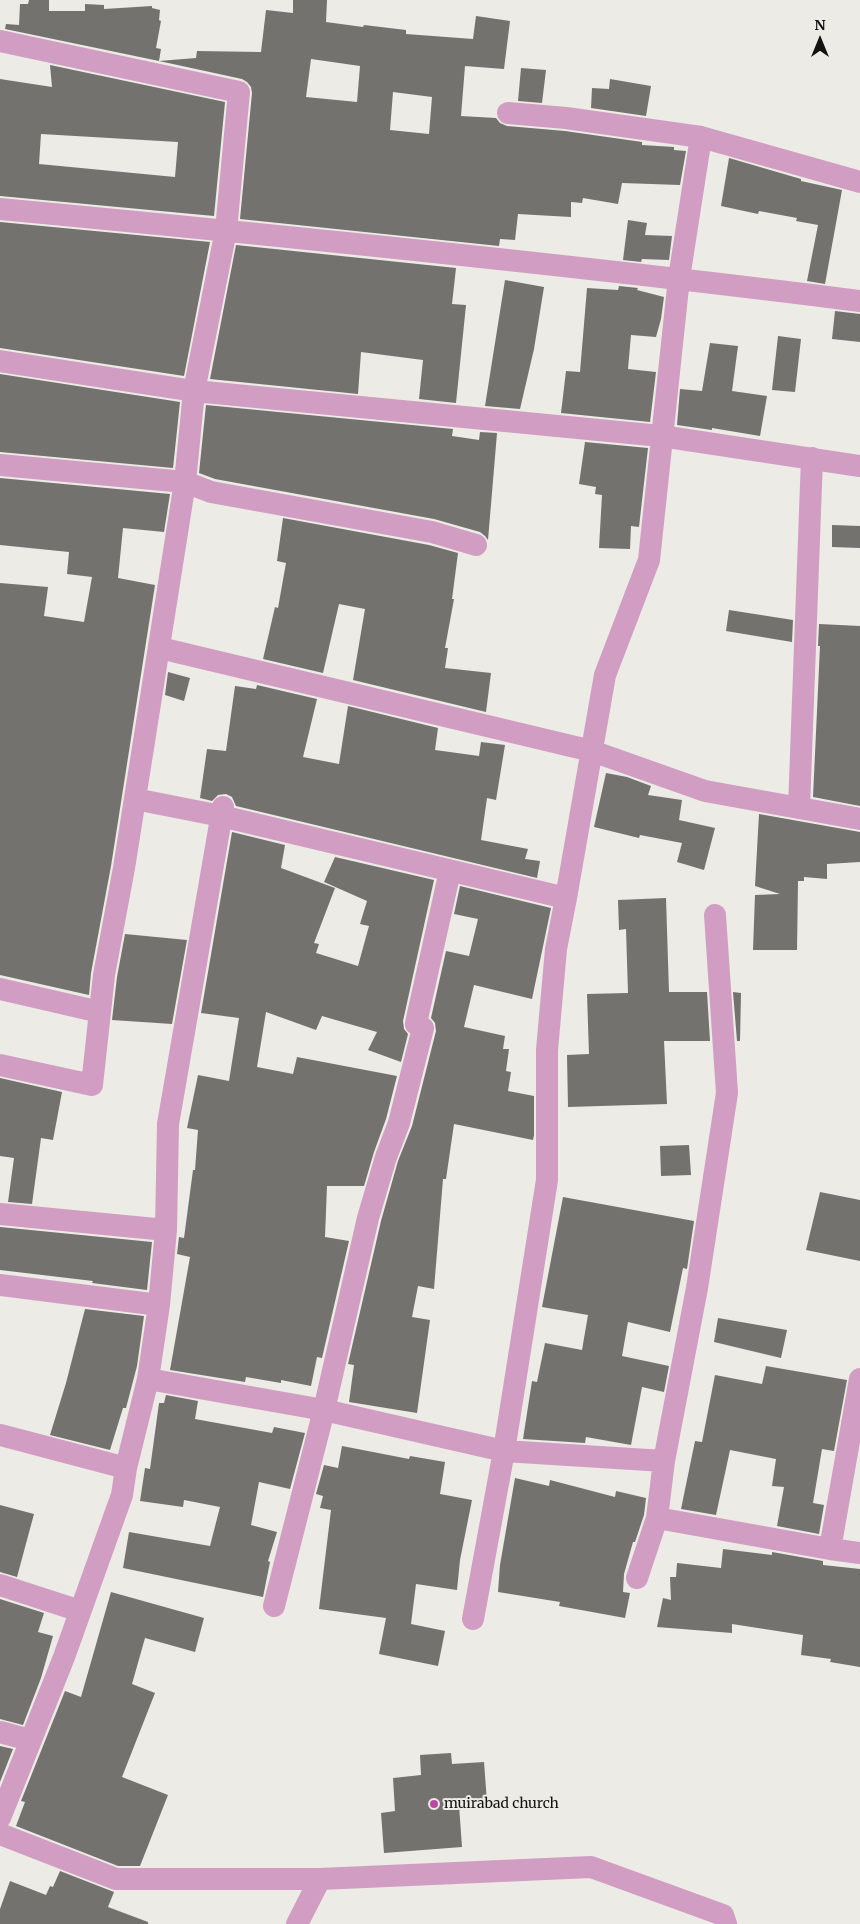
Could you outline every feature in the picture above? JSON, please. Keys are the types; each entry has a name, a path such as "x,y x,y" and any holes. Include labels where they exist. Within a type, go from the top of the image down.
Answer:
{"street":[{"path":"0,41 239,92 226,230 194,391 185,482 160,648 104,975 92,1085 0,1064"},
{"path":"508,113 566,118 701,138 860,182"},
{"path":"473,1619 504,1451 547,1180 547,1050 556,949 605,675 649,560 679,278 701,138"},
{"path":"0,210 226,230 679,278 860,301"},
{"path":"0,361 194,391 661,436 860,466"},
{"path":"799,808 812,458"},
{"path":"0,465 185,482 211,492 432,532 476,544"},
{"path":"160,648 592,751 704,791 860,819"},
{"path":"135,799 222,812 450,871 566,898"},
{"path":"0,1818 80,1611 122,1495 126,1468 148,1378 159,1305 166,1230 168,1124 222,812"},
{"path":"274,1606 324,1410 368,1218 386,1157 399,1122 424,1028 416,1024 450,871"},
{"path":"637,1578 657,1518 664,1461 697,1288 727,1093 715,916"},
{"path":"0,989 100,1012"},
{"path":"0,1214 166,1230"},
{"path":"0,1285 159,1305"},
{"path":"148,1378 324,1410 504,1451 664,1461"},
{"path":"830,1549 860,1379"},
{"path":"0,1435 126,1468"},
{"path":"657,1518 860,1553"},
{"path":"0,1585 80,1611"},
{"path":"0,1732 30,1740"},
{"path":"0,1834 116,1879 320,1880 591,1867 723,1915 726,1924"},
{"path":"297,1924 320,1880"}],"building":[{"path":"29,0 49,0 49,11 85,11 85,4 104,5 104,9 152,6 152,8 160,10 159,20 161,21 156,48 161,49 159,61 5,29 6,24 19,25 20,4 28,4"},
{"path":"293,0 327,0 326,22 406,30 406,34 473,39 476,16 510,21 504,69 465,66 461,116 496,118 500,123 507,126 565,131 642,142 642,145 674,147 674,150 686,151 680,185 622,183 618,204 583,198 582,203 571,202 571,217 518,214 515,240 500,239 499,246 240,219 251,87 242,79 159,61 196,58 197,51 261,52 266,10 293,13","holes":["311,59 360,66 357,102 306,97","393,92 432,97 429,134 390,130"]},
{"path":"50,65 225,102 214,216 0,196 0,79 52,87","holes":["41,134 178,142 175,177 39,164"]},
{"path":"521,68 546,70 542,103 518,101"},
{"path":"610,79 651,86 646,116 591,108 592,88 609,89"},
{"path":"729,158 801,179 801,181 842,190 825,284 807,281 818,225 796,221 797,218 759,211 758,214 721,206"},
{"path":"628,220 647,223 645,235 672,236 669,260 642,259 641,262 623,260"},
{"path":"0,222 210,242 184,376 0,348"},
{"path":"236,245 456,268 452,304 466,305 456,403 419,399 423,360 361,352 358,394 210,379"},
{"path":"505,280 544,287 534,349 520,409 485,406"},
{"path":"619,286 638,288 637,290 664,297 656,337 631,335 628,369 656,372 650,422 561,413 566,371 580,372 587,288 618,290"},
{"path":"835,311 860,314 860,342 832,339"},
{"path":"778,336 801,339 795,392 772,390"},
{"path":"710,343 738,346 732,391 767,396 760,436 712,428 712,430 677,425 680,389 702,391"},
{"path":"0,374 180,402 173,468 0,452"},
{"path":"206,405 453,429 452,436 479,440 480,432 497,433 488,540 480,532 434,519 215,479 199,473"},
{"path":"585,442 648,448 639,527 631,526 630,549 599,548 602,495 595,494 596,487 579,484"},
{"path":"0,478 170,494 164,532 123,528 118,578 155,585 111,866 91,973 89,995 0,975 0,583 48,587 44,616 84,622 92,577 67,574 69,552 0,545"},
{"path":"283,518 429,545 458,553 452,599 454,599 445,648 448,648 445,668 491,673 486,712 353,680 365,609 339,604 323,673 263,659 275,607 278,608 286,563 277,561"},
{"path":"832,525 860,526 860,548 832,547"},
{"path":"729,610 793,620 792,642 726,631"},
{"path":"819,624 860,626 860,806 813,797 820,646 818,646"},
{"path":"168,672 190,678 184,701 165,695"},
{"path":"257,685 317,699 303,757 339,764 348,706 438,728 435,750 479,756 481,742 505,745 496,800 487,798 481,840 528,849 525,859 540,861 537,878 236,806 232,797 226,794 218,795 212,801 200,798 207,749 226,751 235,686 256,689"},
{"path":"606,773 627,777 651,786 648,795 682,800 679,820 715,828 704,870 677,862 682,843 640,835 639,838 594,827"},
{"path":"759,814 860,832 860,862 827,864 827,879 804,877 804,881 798,881 797,950 753,950 755,895 780,894 755,886"},
{"path":"232,832 285,845 281,868 335,888 314,943 319,944 316,953 358,966 369,926 360,924 367,901 324,882 335,857 434,880 403,1021 404,1029 408,1034 401,1062 368,1050 377,1032 322,1016 316,1030 266,1012 257,1067 293,1074 297,1057 397,1076 386,1119 364,1186 327,1186 325,1237 349,1241 322,1358 317,1357 311,1386 281,1380 281,1383 246,1377 245,1382 170,1370 190,1257 177,1254 179,1237 184,1238 193,1170 195,1170 198,1130 187,1128 198,1075 229,1081 239,1018 201,1013"},
{"path":"460,886 551,908 532,999 474,985 464,1027 505,1036 503,1049 509,1049 506,1071 511,1072 508,1091 534,1096 534,1135 533,1140 454,1124 446,1179 443,1179 434,1289 418,1286 412,1317 430,1320 417,1413 349,1402 354,1365 348,1364 381,1221 398,1161 412,1126 436,1031 435,1023 431,1018 446,951 469,956 478,919 454,914"},
{"path":"666,898 669,992 707,992 710,1041 664,1041 667,1104 568,1107 567,1055 589,1054 587,994 628,993 626,929 619,930 618,900"},
{"path":"125,934 187,940 172,1024 112,1020"},
{"path":"733,992 741,993 740,1041 737,1041"},
{"path":"0,1078 62,1092 53,1140 41,1138 32,1204 8,1202 14,1158 0,1156"},
{"path":"689,1145 691,1175 661,1176 660,1146"},
{"path":"820,1192 860,1200 860,1261 806,1250"},
{"path":"563,1197 694,1221 687,1269 683,1268 670,1332 628,1322 622,1356 669,1366 664,1392 642,1387 631,1445 586,1437 585,1443 523,1439 532,1381 537,1382 545,1343 582,1350 588,1315 542,1307"},
{"path":"0,1227 152,1242 147,1290 92,1283 93,1281 0,1270"},
{"path":"85,1309 144,1316 137,1366 126,1408 123,1408 110,1450 50,1435"},
{"path":"718,1318 787,1330 781,1358 714,1342"},
{"path":"766,1366 847,1380 834,1451 822,1449 813,1503 824,1505 819,1534 777,1526 784,1487 772,1486 776,1459 730,1450 716,1515 681,1509 695,1441 702,1442 715,1375 762,1384"},
{"path":"166,1395 198,1401 195,1419 272,1433 274,1427 305,1433 290,1489 259,1482 251,1525 277,1532 268,1561 270,1562 263,1597 123,1568 129,1532 210,1546 220,1507 184,1500 183,1507 140,1501 145,1468 150,1469 159,1403 164,1403"},
{"path":"342,1446 409,1459 410,1456 445,1462 440,1494 472,1500 460,1560 457,1590 416,1584 411,1624 445,1631 438,1666 379,1654 386,1618 319,1609 331,1510 320,1508 323,1496 316,1494 324,1465 338,1468"},
{"path":"515,1478 549,1486 550,1480 615,1497 616,1491 646,1498 644,1515 635,1542 633,1542 624,1574 623,1592 630,1593 625,1618 559,1606 560,1602 498,1592 500,1565"},
{"path":"0,1505 34,1514 17,1577 0,1572"},
{"path":"723,1549 772,1555 772,1552 823,1561 823,1565 860,1569 860,1667 830,1662 831,1659 801,1655 803,1635 732,1624 732,1633 657,1627 663,1598 671,1600 670,1577 676,1577 677,1563 721,1568"},
{"path":"111,1592 204,1618 195,1652 145,1638 132,1684 155,1693 122,1777 168,1795 140,1866 118,1866 16,1826 25,1802 21,1801 65,1691 81,1697"},
{"path":"0,1599 44,1613 38,1632 53,1636 41,1678 23,1725 0,1719"},
{"path":"0,1746 13,1749 0,1782"},
{"name":"muirabad church","path":"451,1753 452,1764 484,1762 487,1802 459,1805 462,1847 384,1853 381,1813 395,1811 393,1778 421,1775 420,1755"},
{"path":"60,1871 114,1892 108,1907 148,1922 148,1924 0,1924 0,1909 10,1881 46,1895 50,1886 53,1887"}],"place":[{"name":"muirabad church","path":"434,1804"}]}
